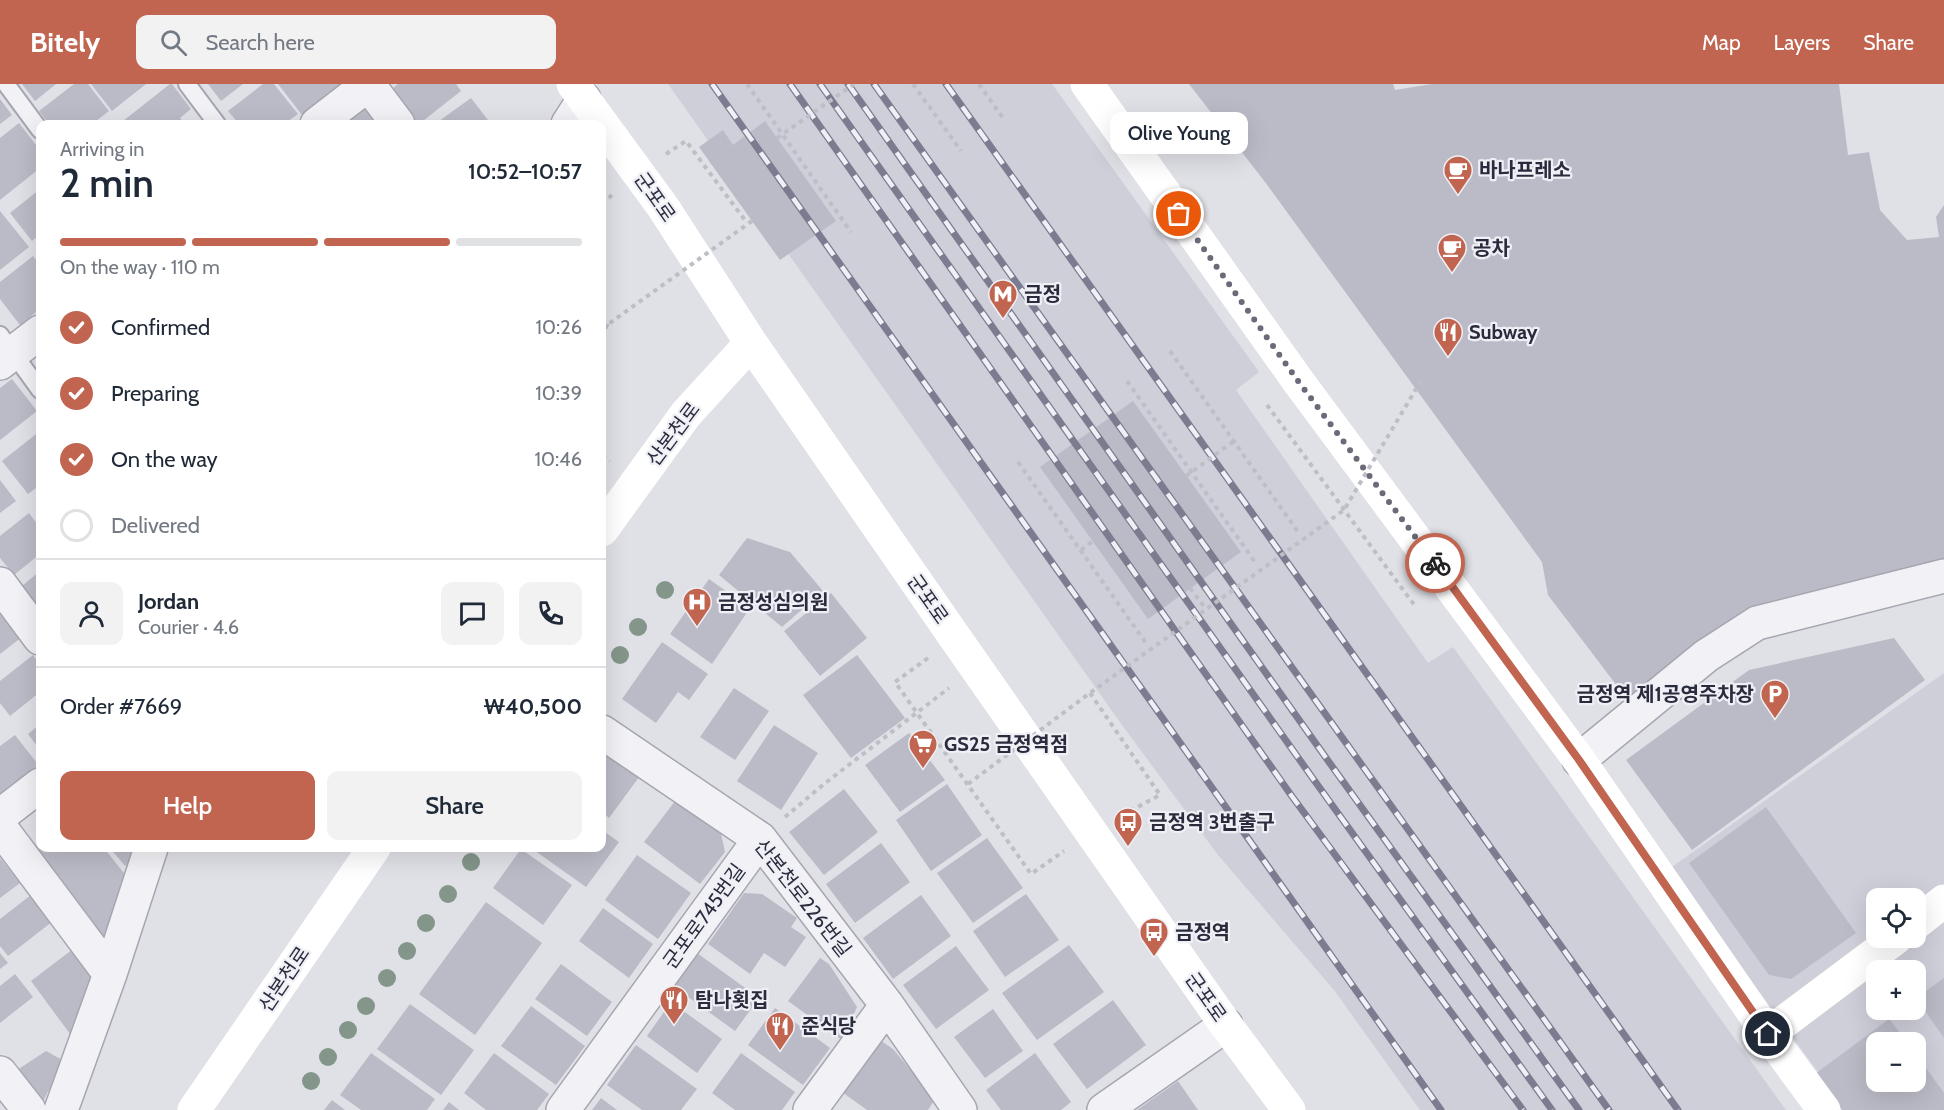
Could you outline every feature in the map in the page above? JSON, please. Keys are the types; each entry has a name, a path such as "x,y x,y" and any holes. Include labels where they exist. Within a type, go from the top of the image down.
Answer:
{"street":[{"path":"322,120 368,84 395,120"},
{"path":"1087,84 1298,381 1579,760 1768,1034 1824,1110"},
{"name":"군포로","path":"575,103 591,120"},
{"name":"군포로","path":"606,137 638,172 663,207 751,343 956,639 1226,1025 1289,1110"},
{"path":"4,350 36,334"},
{"name":"산본천로","path":"606,524 686,414 751,343"},
{"path":"1579,760 1706,656 1757,623 1944,576"},
{"path":"0,584 36,633"},
{"name":"산본천로226번길","path":"606,735 760,839 887,1005 960,1110"},
{"path":"0,816 36,788"},
{"path":"0,827 110,974"},
{"name":"군포로745번길","path":"563,1110 760,839"},
{"path":"61,1110 110,974 150,852"},
{"name":"산본천로","path":"194,1110 371,852"},
{"path":"1926,915 1944,901"},
{"path":"1768,1034 1883,948"},
{"path":"810,1110 887,1005"},
{"path":"1104,1110 1226,1025"},
{"path":"0,1073 29,1110"}],"lane":[{"path":"6,84 36,125"},
{"path":"187,84 214,120"},
{"path":"4,350 36,386"}],"path":[{"path":"747,84 851,232"},
{"path":"777,138 854,84"},
{"path":"913,84 961,151"},
{"path":"979,84 1005,121"},
{"path":"638,172 686,141 747,223"},
{"path":"607,325 752,221"},
{"path":"1170,351 1298,532"},
{"path":"968,784 1344,510 1422,379"},
{"path":"1127,381 1254,562"},
{"path":"1267,405 1416,606"},
{"path":"1186,476 1234,441"},
{"path":"1018,462 1146,642"},
{"path":"1081,550 1093,542"},
{"path":"1190,588 1206,609"},
{"path":"956,639 895,682 1031,874 1091,832 1160,795 1090,693"},
{"path":"760,839 824,784 880,743 976,666"}],"shaded area":[{"path":"668,84 1052,84 1259,372 1236,390 1428,663 1453,647 1786,1110 1420,1110 1334,990 1218,855 1122,725"},
{"path":"1944,673 1944,1110 1846,1110 1669,869"}],"building":[{"path":"22,84 56,84 35,101"},
{"path":"74,84 88,84 109,111 97,120 46,120 39,111"},
{"path":"91,84 146,84 112,111"},
{"path":"170,84 191,109 180,118 182,120 124,120"},
{"path":"208,84 243,84 221,101"},
{"path":"263,84 274,84 298,114 290,120 236,120 228,111"},
{"path":"278,84 342,84 302,115"},
{"path":"398,84 456,84 461,91 424,120 408,120 392,89"},
{"path":"1189,84 1393,84 1395,90 1432,84 1839,84 1848,155 1869,152 1880,210 1907,240 1939,237 1936,217 1944,205 1944,563 1758,612 1630,703 1548,595 1542,562 1265,182"},
{"path":"471,98 488,120 441,120"},
{"path":"0,99 12,115 0,124"},
{"path":"367,103 379,120 344,120"},
{"path":"765,121 836,221 780,260 699,147 723,130 733,145"},
{"path":"19,123 36,145 36,171 0,200 0,138"},
{"path":"36,192 36,238 32,241 10,213"},
{"path":"0,211 29,247 0,270"},
{"path":"33,256 36,260 36,312 20,325 0,299 0,282"},
{"path":"12,379 36,412 0,440 0,388"},
{"path":"1133,401 1241,552 1148,619 1040,467"},
{"path":"36,434 36,488 28,494 2,461"},
{"path":"0,480 16,501 0,513"},
{"path":"29,513 36,523 36,557 14,575 0,558 0,536"},
{"path":"747,538 790,552 823,591 782,627 719,575"},
{"path":"36,574 36,605 22,586"},
{"path":"709,579 750,608 712,664 670,634"},
{"path":"831,593 867,638 820,676 784,631"},
{"path":"0,609 22,637 0,654"},
{"name":"금정역 제1공영주차장","path":"1894,638 1925,680 1692,850 1626,760 1749,670"},
{"path":"662,642 708,674 689,700 678,692 656,723 622,699"},
{"path":"33,655 36,659 36,695 10,716 0,703 0,681"},
{"path":"857,655 905,718 851,758 803,695"},
{"path":"734,688 769,711 735,760 700,737"},
{"path":"774,725 818,753 781,810 737,781"},
{"path":"36,727 36,745 28,734"},
{"path":"909,733 945,780 900,812 865,765"},
{"path":"15,735 36,762 36,770 4,796 0,795 0,746"},
{"path":"606,746 642,773 609,818 606,815"},
{"path":"947,784 982,835 931,871 896,820"},
{"path":"844,789 878,832 824,875 789,832"},
{"path":"678,797 720,829 725,852 700,884 644,842"},
{"path":"1766,807 1856,933 1791,979 1769,975 1689,863"},
{"path":"606,833 619,842 586,887 537,852 606,852"},
{"path":"987,838 1023,888 973,923 937,873"},
{"path":"881,843 910,882 855,923 826,884"},
{"path":"36,851 107,852 127,877 104,940 33,853"},
{"path":"113,852 136,852 133,859 125,866"},
{"path":"519,852 525,852 572,885 543,925 493,888"},
{"path":"637,855 691,893 658,939 605,900"},
{"path":"0,858 20,883 0,898"},
{"path":"36,891 57,918 8,956 0,946 0,919"},
{"path":"744,893 762,894 797,918 791,927 806,937 785,967 764,953 750,974 708,944"},
{"path":"1026,894 1059,940 1005,977 973,931"},
{"path":"921,895 951,936 893,979 863,938"},
{"path":"486,902 542,943 475,1035 419,994"},
{"path":"603,908 653,944 629,978 579,941"},
{"path":"1069,945 1104,992 1037,1040 1002,993"},
{"path":"77,946 97,972 73,1038 31,981"},
{"path":"956,946 989,990 936,1029 903,985"},
{"path":"0,953 8,963 0,969"},
{"path":"697,953 759,998 735,1031 673,986"},
{"path":"820,958 829,964 857,1007 842,1040 788,1001"},
{"path":"561,964 612,1002 587,1036 535,999"},
{"path":"15,974 33,997 0,1023 0,986"},
{"path":"1944,978 1944,1038 1926,1012 1926,991"},
{"path":"1113,1000 1146,1045 1087,1089 1053,1044"},
{"path":"671,1002 722,1039 697,1073 647,1036"},
{"path":"410,1004 474,1050 441,1095 377,1049"},
{"path":"531,1006 585,1046 556,1085 501,1046"},
{"path":"775,1008 830,1048 803,1085 748,1045"},
{"path":"993,1009 1023,1051 985,1078 954,1037"},
{"path":"1890,1020 1899,1032 1872,1032"},
{"path":"1866,1036 1866,1092 1926,1092 1926,1068 1944,1093 1944,1110 1842,1110 1815,1074"},
{"path":"880,1040 893,1049 935,1099 928,1110 867,1110 842,1092"},
{"path":"636,1045 697,1089 681,1110 642,1110 607,1085"},
{"path":"46,1051 64,1061 40,1107 14,1072"},
{"path":"371,1053 435,1099 427,1110 361,1110 340,1095"},
{"path":"494,1053 549,1094 537,1110 486,1110 464,1093"},
{"path":"741,1053 795,1092 782,1110 735,1110 712,1093"},
{"path":"1035,1053 1071,1102 1061,1110 1001,1110 986,1090"},
{"path":"1178,1081 1198,1110 1137,1110"},
{"path":"601,1098 617,1110 592,1110"},
{"path":"332,1100 345,1110 324,1110"},
{"path":"449,1102 459,1110 443,1110"}],"railway":[{"path":"712,84 1441,1110"},
{"path":"790,84 1291,795 1523,1110"},
{"path":"820,84 1314,780 1552,1110"},
{"path":"848,84 1579,1110"},
{"path":"874,84 1609,1110"},
{"path":"946,84 1678,1110"}],"way so far":[{"path":"1179,214 1298,381 1435,563"}],"place":[{"name":"바나프레소","path":"1458,196"},
{"name":"Olive Young","path":"1179,214"},
{"name":"공차","path":"1452,274"},
{"name":"금정","path":"1003,320"},
{"name":"Subway","path":"1448,358"},
{"name":"금정성심의원","path":"697,628"},
{"name":"금정역 제1공영주차장","path":"1775,720"},
{"name":"GS25 금정역점","path":"923,770"},
{"name":"금정역 3번출구","path":"1128,848"},
{"name":"금정역","path":"1154,958"},
{"name":"탐나횟집","path":"674,1026"},
{"name":"준식당","path":"780,1052"}],"route":[{"path":"1435,563 1579,760 1768,1034"}]}
